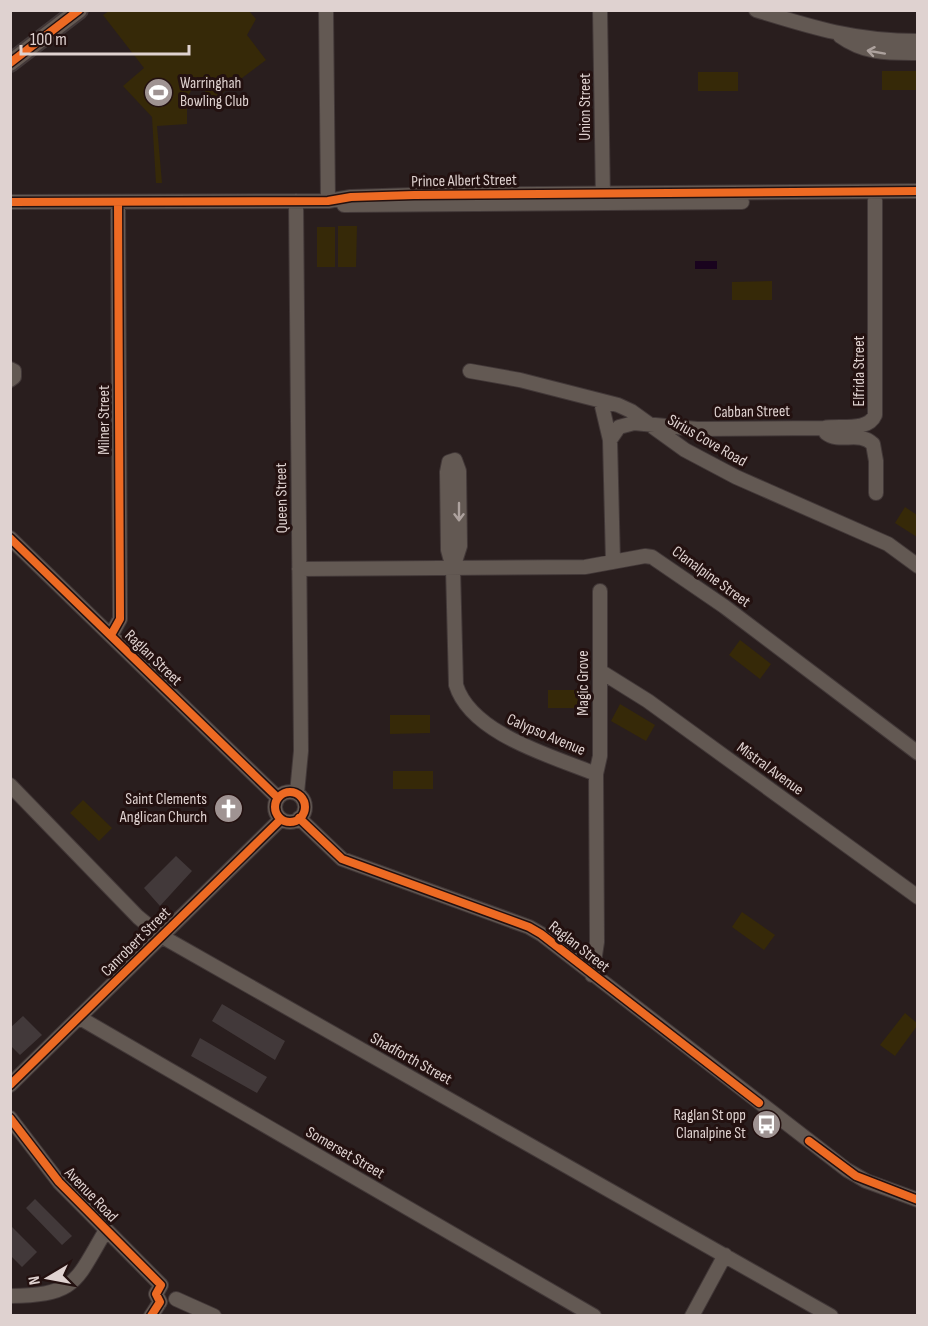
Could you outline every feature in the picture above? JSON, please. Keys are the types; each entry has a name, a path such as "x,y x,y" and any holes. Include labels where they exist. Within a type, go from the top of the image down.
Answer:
{"main road":[{"path":"10,63 79,10"}],"street":[{"path":"326,10 328,201"},
{"name":"Union Street","path":"600,10 602,198"},
{"path":"756,10 839,35 886,41 918,40"},
{"path":"839,35 855,46 875,52 918,53"},
{"name":"Prince Albert Street","path":"10,202 328,201 354,206 918,191"},
{"name":"Prince Albert Street","path":"602,198 918,200"},
{"name":"Elfrida Street","path":"824,428 863,425 873,420 875,415 875,200"},
{"name":"Queen Street","path":"296,201 301,758 297,794"},
{"name":"Milner Street","path":"111,635 120,619 118,202"},
{"path":"10,369 15,371 14,377 10,380"},
{"name":"Sirius Cove Road","path":"470,371 537,384 631,411 644,423 685,450 736,477 888,544 918,566"},
{"path":"602,402 610,440 613,562"},
{"path":"610,440 613,433 625,424 644,423"},
{"name":"Cabban Street","path":"644,423 697,429 824,428"},
{"path":"824,428 826,433 833,437 861,437 873,444 876,460 876,493"},
{"name":"Calypso Avenue","path":"453,568 460,546 459,471 455,460 449,462 447,472 448,550 453,568 455,680 461,697 500,735 596,774 597,942 592,975"},
{"name":"Raglan Street","path":"10,537 278,798"},
{"name":"Clanalpine Street","path":"299,570 585,567 645,556 667,565 918,753"},
{"name":"Magic Grove","path":"596,774 600,756 600,591"},
{"name":"Mistral Avenue","path":"600,671 648,701 918,897"},
{"name":"Shadforth Street","path":"10,785 138,917 161,936 831,1316"},
{"path":"284,793 297,794 304,805 299,818 289,822 281,819 275,807 278,798 284,793"},
{"name":"Raglan Street","path":"299,818 342,859 529,927 847,1170 866,1181 918,1200"},
{"name":"Canrobert Street","path":"10,1084 281,819"},
{"name":"Somerset Street","path":"80,1018 594,1316"},
{"name":"Avenue Road","path":"10,1118 46,1168 161,1285"},
{"path":"10,1296 50,1293 68,1286 82,1271 106,1230"},
{"path":"692,1316 725,1255"},
{"path":"167,1284 174,1287 177,1293 176,1299 168,1305 160,1302 156,1294 161,1285 167,1284"},
{"path":"176,1299 214,1316"},
{"path":"151,1316 160,1302"}],"shaded area":[{"name":"Warringhah Bowling Club","path":"109,11 249,11 256,19 247,35 266,60 213,100 197,82 187,97 187,124 157,126 162,183 156,183 152,117 123,86 144,68 103,15"},
{"path":"882,71 917,71 917,90 882,90"},
{"path":"698,72 738,72 738,91 698,91"},
{"path":"338,226 357,226 356,267 338,267"},
{"path":"317,227 335,227 335,267 317,267"},
{"path":"695,261 717,261 717,269 695,269"},
{"path":"772,281 772,300 732,300 732,282"},
{"path":"905,507 917,515 917,537 895,523"},
{"path":"740,640 771,664 760,679 729,655"},
{"path":"548,690 588,690 588,708 548,708"},
{"path":"620,704 655,725 646,741 611,721"},
{"path":"390,715 430,715 430,733 390,734"},
{"path":"393,771 433,771 433,789 393,789"},
{"path":"83,800 112,828 99,841 70,813"},
{"path":"742,912 775,935 764,950 732,927"},
{"path":"905,1013 917,1023 917,1026 895,1056 880,1045"}],"building":[{"path":"176,856 192,871 160,906 144,888"},
{"path":"222,1004 285,1041 275,1060 212,1021"},
{"path":"23,1016 42,1035 20,1055 10,1045 10,1028"},
{"path":"200,1038 267,1077 257,1093 191,1056"},
{"path":"35,1199 72,1236 62,1245 26,1208"},
{"path":"10,1225 37,1252 22,1267 10,1255"}],"cycle path":[{"path":"10,63 79,10"},
{"path":"10,202 328,201 351,197 414,195 918,191"},
{"path":"111,635 120,619 118,202"},
{"path":"10,538 278,798"},
{"path":"290,792 301,796 305,807 301,818 290,822 279,818 275,807 279,796 290,792"},
{"path":"299,818 342,859 529,927 541,934 759,1103"},
{"path":"10,1085 281,819"},
{"path":"10,1118 59,1182 161,1285 156,1294 160,1302 151,1316"},
{"path":"809,1141 856,1176 918,1200"}],"place":[{"name":"Warringhah Bowling Club","path":"159,92"},
{"name":"Saint Clements Anglican Church","path":"228,808"},
{"name":"Raglan St opp Clanalpine St","path":"767,1124"}]}
